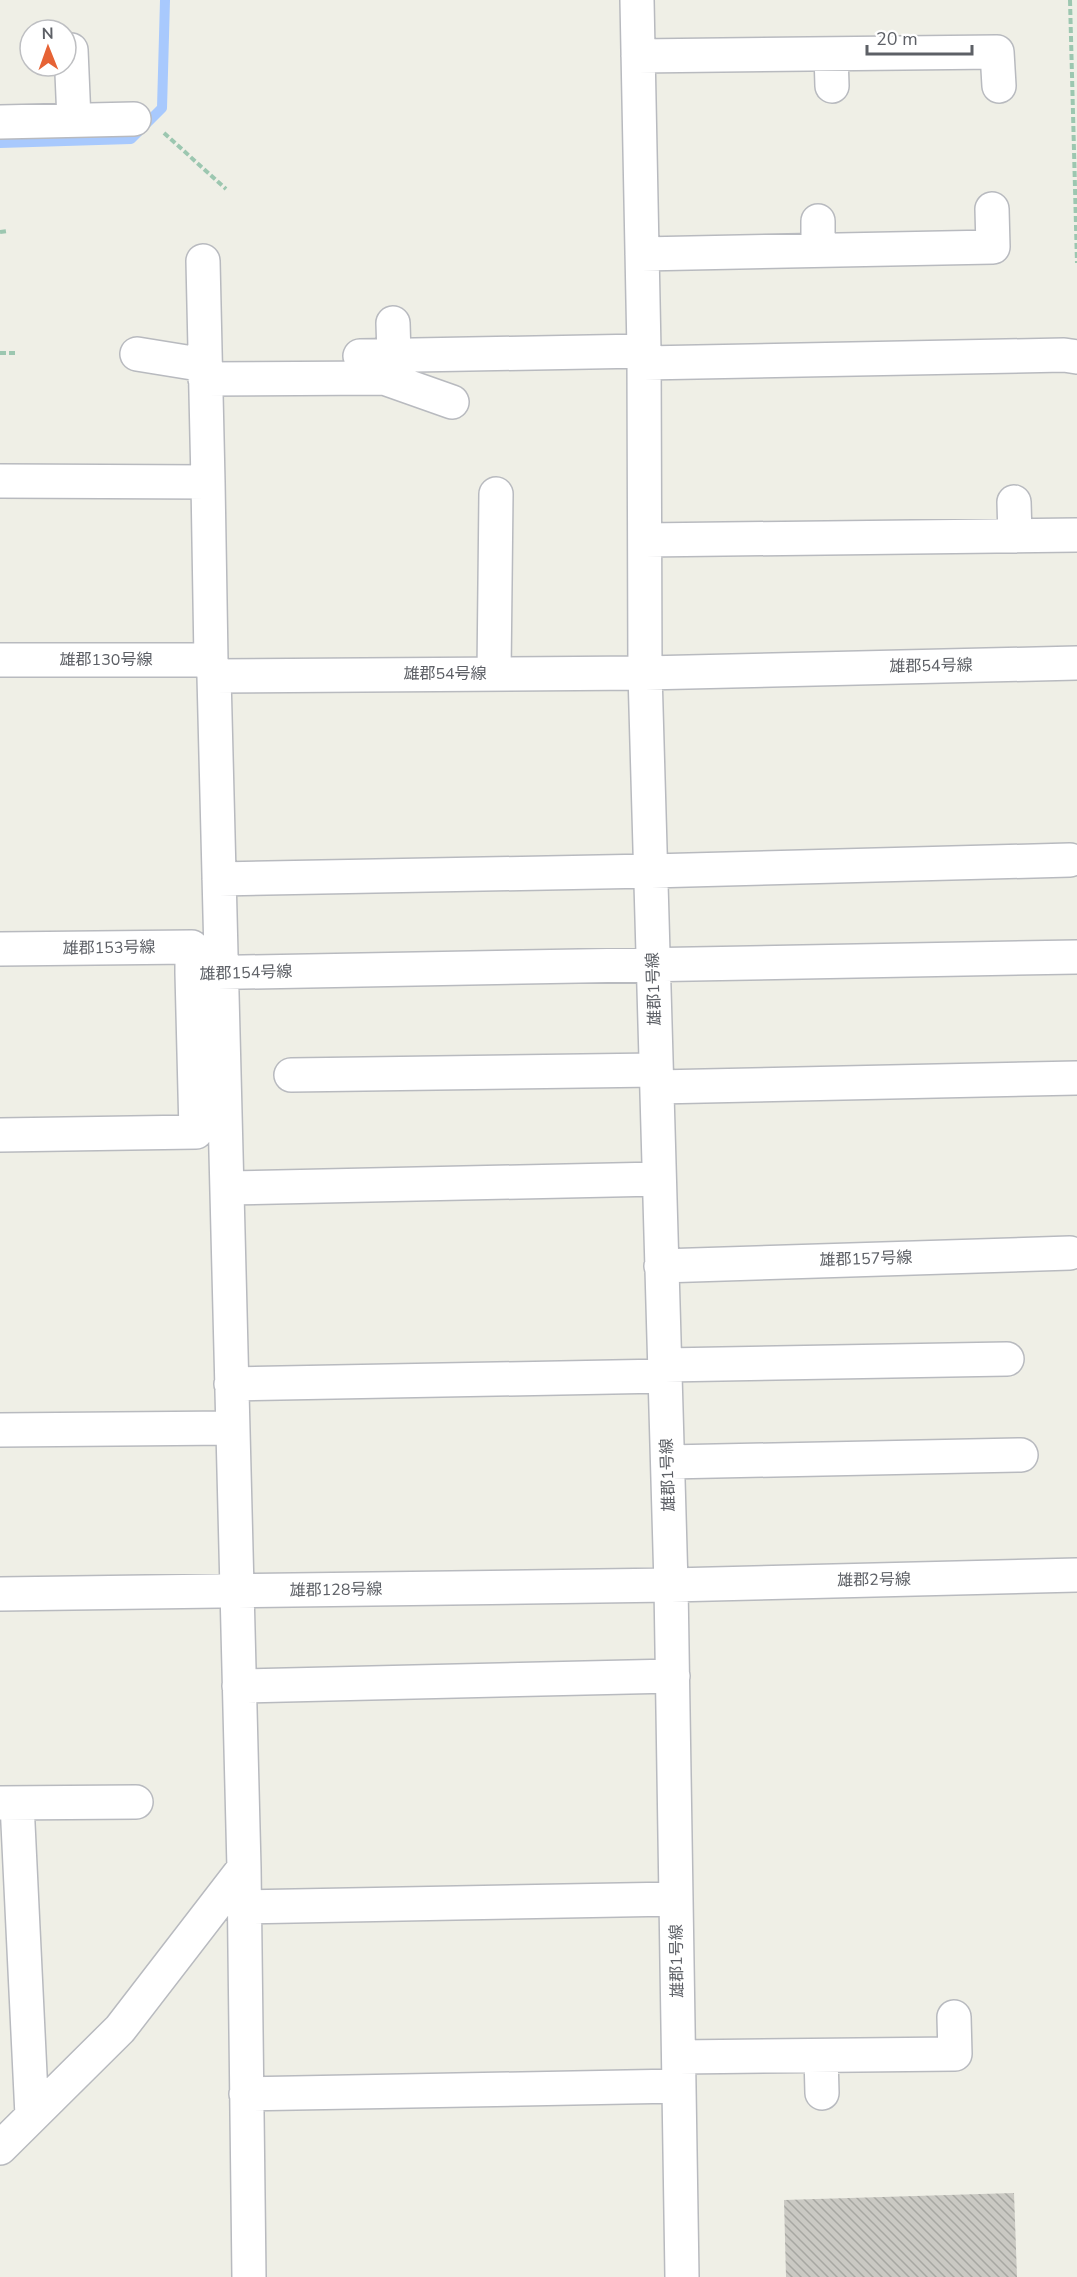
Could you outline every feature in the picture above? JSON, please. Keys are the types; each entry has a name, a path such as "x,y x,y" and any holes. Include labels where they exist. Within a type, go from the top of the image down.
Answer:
{"street":[{"name":"雄郡1号線","path":"637,0 644,357 645,673 671,1585 682,2277"},
{"path":"638,56 997,52 999,86"},
{"path":"831,54 832,86"},
{"path":"72,78 74,120"},
{"path":"0,122 74,120 148,125"},
{"path":"642,254 818,236 993,247 992,209"},
{"path":"203,261 219,879 207,973 227,1188 244,1868 249,2277"},
{"path":"393,323 394,356"},
{"path":"136,354 205,372 384,378 452,402"},
{"path":"360,356 1064,355 1077,357"},
{"path":"0,481 207,482"},
{"path":"494,674 496,494"},
{"path":"1014,502 1015,536"},
{"path":"645,540 1077,535"},
{"name":"雄郡130号線","path":"0,660 212,668"},
{"name":"雄郡54号線","path":"212,668 494,674 645,673 1077,663"},
{"path":"219,879 1070,860"},
{"name":"雄郡153号線","path":"0,950 192,947 207,973"},
{"name":"雄郡154号線","path":"0,1135 196,1132 207,973 1077,957"},
{"path":"291,1076 1077,1078"},
{"path":"227,1188 659,1179"},
{"name":"雄郡157号線","path":"662,1266 1070,1253"},
{"path":"231,1384 1007,1359"},
{"path":"0,1430 232,1428"},
{"path":"668,1462 1021,1455"},
{"name":"雄郡2号線","path":"671,1585 1077,1575"},
{"name":"雄郡128号線","path":"0,1594 671,1585"},
{"path":"239,1686 673,1676"},
{"path":"32,2116 8,1803 136,1802"},
{"path":"0,2148 120,2029 244,1868"},
{"path":"243,1907 676,1899"},
{"path":"246,2094 679,2071 821,2056 955,2054 954,2017"},
{"path":"821,2056 822,2093"}],"path":[{"path":"1070,0 1077,263"},
{"path":"148,125 226,189"},
{"path":"0,232 7,231"},
{"path":"0,353 18,352"}],"building":[{"path":"1014,2193 1017,2277 786,2277 784,2200"}],"waterway":[{"path":"0,143 131,139 162,108 165,0"}]}
